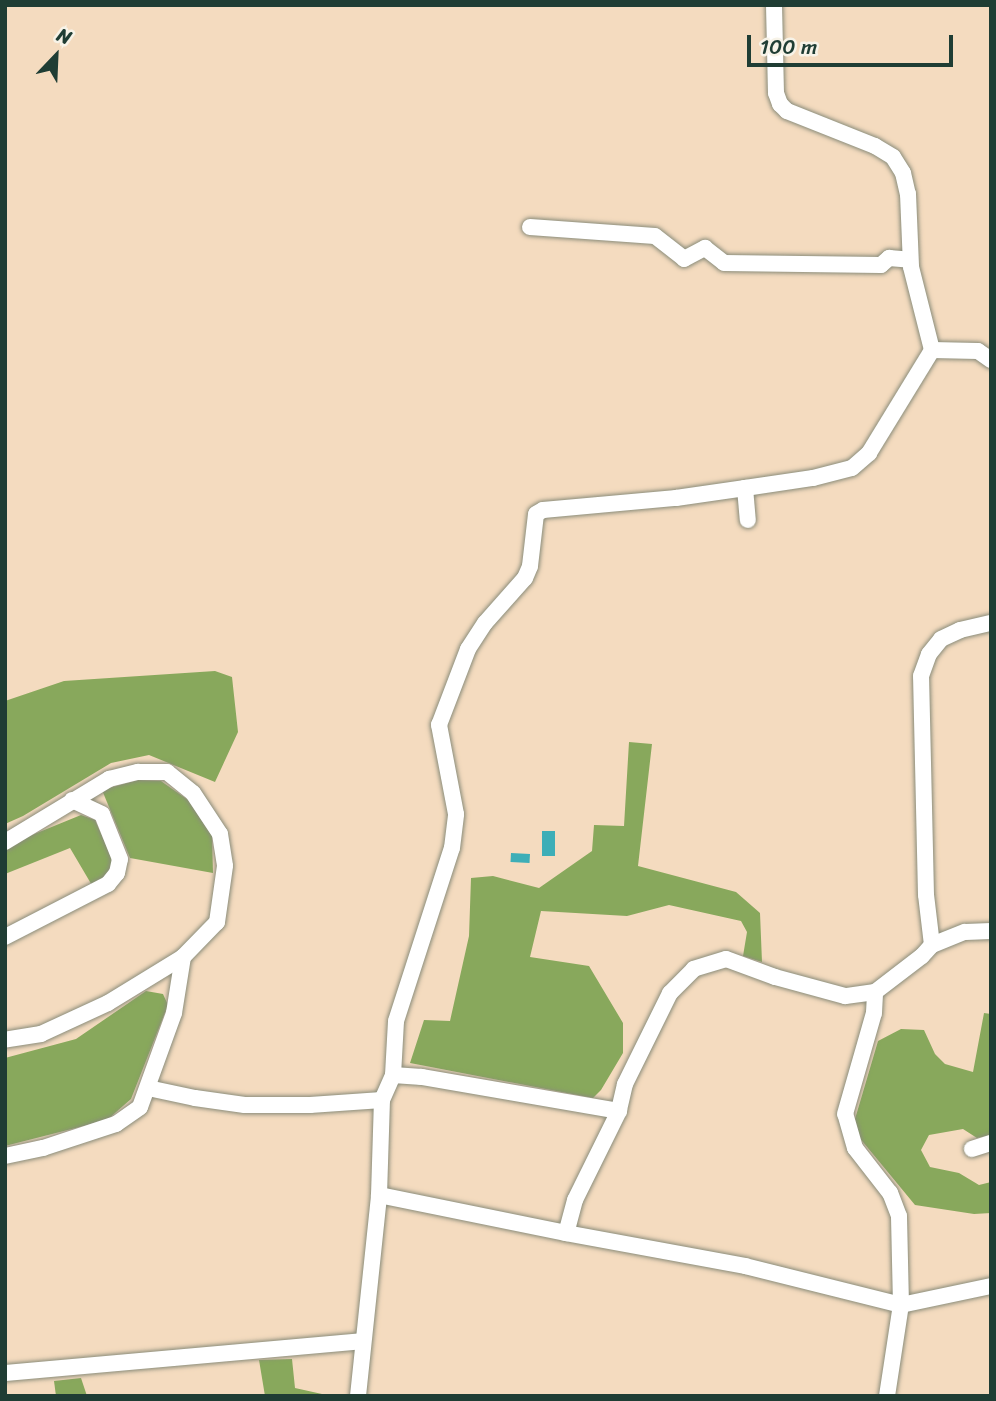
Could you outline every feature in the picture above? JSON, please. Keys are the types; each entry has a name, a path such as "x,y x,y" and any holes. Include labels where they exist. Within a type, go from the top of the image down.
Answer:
{"street":[{"path":"358,1396 379,1195 382,1100 393,1075 396,1021 452,848 456,814 439,725 468,649 485,622 525,578 530,566 536,514 543,510 676,498 745,488 813,478 852,468 869,453 932,350 910,260 908,194 903,173 893,157 875,146 787,111 780,104 776,93 774,5"},
{"path":"530,227 655,236 684,259 705,248 724,263 881,265 889,258 910,260"},
{"path":"932,350 978,351 991,360"},
{"path":"745,488 748,520"},
{"path":"932,945 926,895 921,676 929,654 942,639 960,629 991,623"},
{"path":"5,842 109,779 138,772 167,772 193,793 220,834 225,866 216,922 183,957 108,1003 63,1024 41,1034 5,1040"},
{"path":"5,937 108,884 117,873 120,859 102,814 72,800"},
{"path":"566,1233 575,1200 619,1111 625,1084 670,993 694,969 726,959 775,977 845,996 875,992 922,956 932,945 965,932 991,932"},
{"path":"5,1156 43,1148 116,1124 140,1107 174,1013 183,957"},
{"path":"875,992 874,1013 845,1114 855,1149 890,1192 899,1216 901,1305 887,1396"},
{"path":"393,1075 422,1077 619,1111"},
{"path":"148,1088 245,1105 382,1100"},
{"path":"972,1149 991,1143"},
{"path":"379,1195 745,1266 901,1305 991,1286"},
{"path":"5,1373 362,1341"}],"green space":[{"path":"215,671 232,677 238,732 215,782 149,755 111,763 5,824 5,701 64,681"},
{"path":"629,742 652,744 638,866 736,892 760,913 762,962 743,956 747,932 741,921 669,905 627,916 541,911 530,957 589,966 623,1023 623,1053 601,1090 593,1098 410,1063 424,1020 450,1021 469,936 471,878 493,876 539,888 592,851 594,825 624,826"},
{"path":"138,780 161,781 188,800 212,836 213,873 130,858 102,790"},
{"path":"81,815 95,820 114,863 110,874 93,887 70,848 5,874 5,846"},
{"path":"146,991 163,994 168,1005 131,1099 107,1120 5,1146 5,1058 76,1039"},
{"path":"984,1013 991,1014 991,1135 977,1138 963,1129 929,1135 921,1150 930,1167 959,1173 979,1185 991,1182 991,1213 974,1214 915,1205 858,1136 855,1119 878,1041 901,1029 924,1030 935,1054 945,1064 973,1072"},
{"path":"292,1359 295,1388 331,1396 265,1396 259,1360"},
{"path":"81,1378 87,1396 56,1396 54,1381"}],"water":[{"path":"542,831 555,831 555,856 542,856"},
{"path":"511,853 530,854 530,863 511,862"}]}
